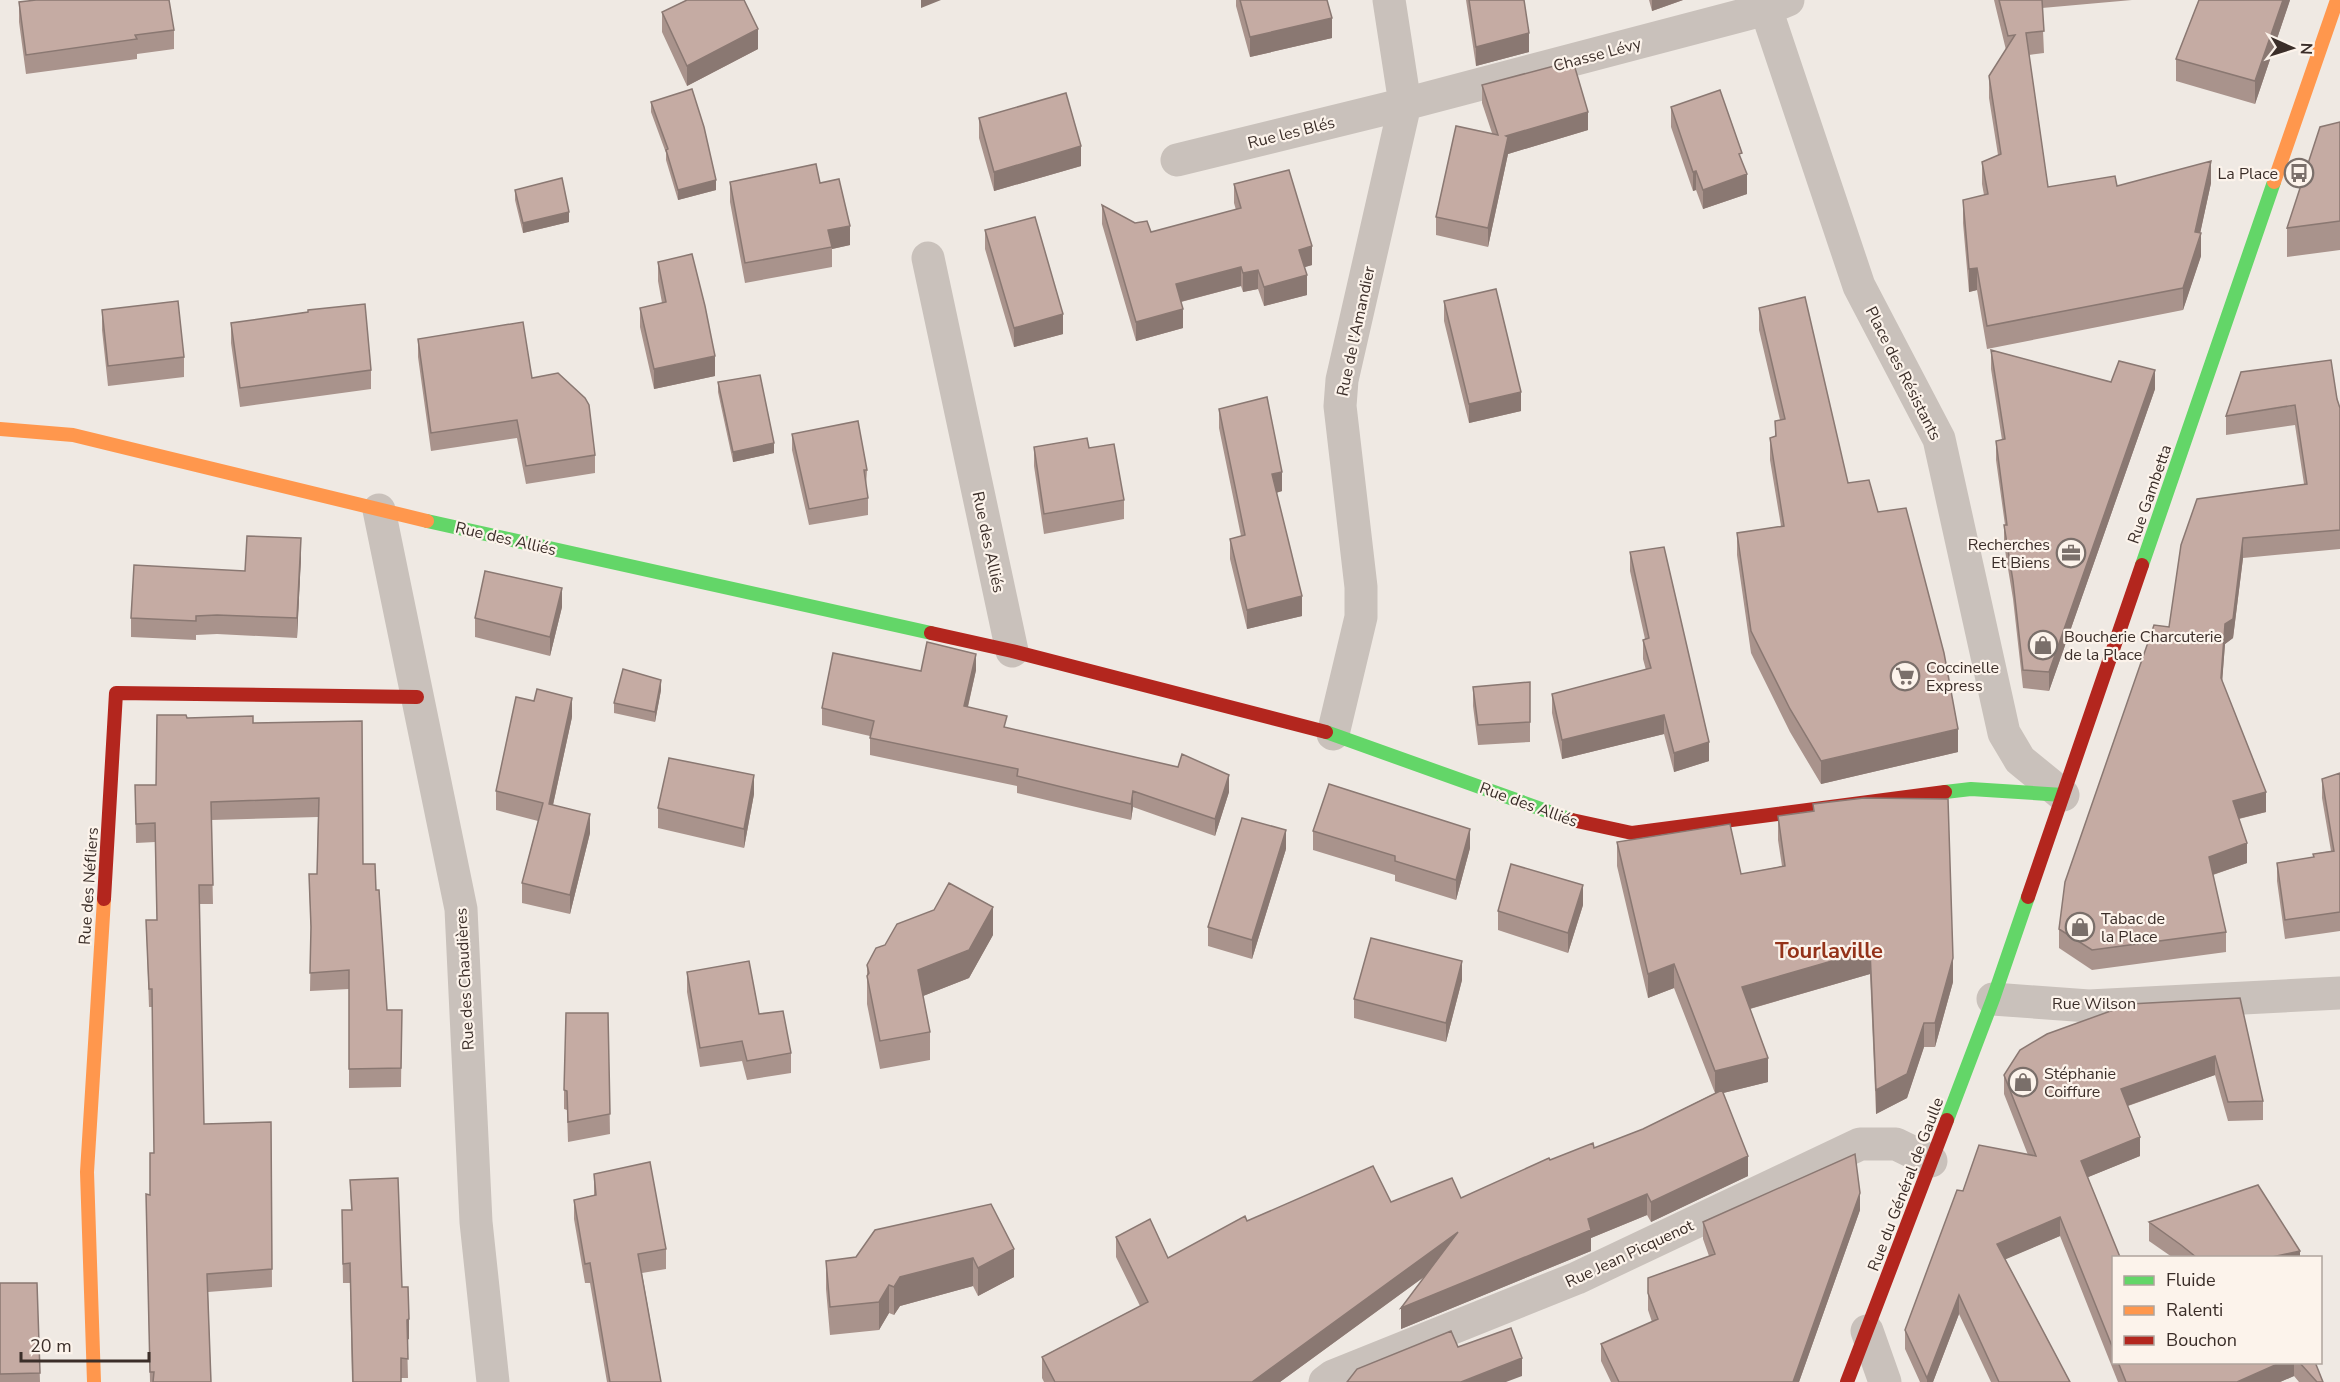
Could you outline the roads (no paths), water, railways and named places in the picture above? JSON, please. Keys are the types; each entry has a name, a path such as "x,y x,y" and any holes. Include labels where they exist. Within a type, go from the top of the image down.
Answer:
{"street":[{"name":"Rue de l'Amandier","path":"1333,734 1361,617 1362,587 1340,406 1342,380 1405,104 1389,0"},
{"name":"Rue Gambetta","path":"1993,999 2337,0"},
{"name":"Chasse Lévy","path":"1405,104 1772,3"},
{"name":"Place des Résistants","path":"1772,3 1859,286 1939,438 2004,733 2020,760 2062,795"},
{"name":"Rue les Blés","path":"1177,160 1405,104"},
{"name":"Rue des Alliés","path":"928,258 1012,651"},
{"name":"Rue des Alliés","path":"0,429 73,435 379,510 1012,651 1333,734 1582,824 1632,833 1971,789 2062,795"},
{"name":"Rue des Chaudières","path":"379,510 461,909 476,1222 493,1382"},
{"name":"Rue des Néfliers","path":"94,1382 87,1173 116,693 417,697"},
{"name":"Rue Wilson","path":"1993,999 2089,1006 2340,993"},
{"name":"Rue du Général de Gaulle","path":"1848,1382 1993,999"},
{"name":"Rue Jean Picquenot","path":"1325,1382 1333,1376 1577,1278 1860,1144 1896,1144 1931,1161"},
{"path":"1867,1331 1885,1382"}],"place":[{"name":"La Place","path":"2299,173"},
{"name":"Recherches Et Biens","path":"2071,553"},
{"name":"Boucherie Charcuterie de la Place","path":"2043,645"},
{"name":"Coccinelle Express","path":"1905,676"},
{"name":"Tabac de la Place","path":"2080,927"},
{"name":"Stéphanie Coiffure","path":"2023,1082"}],"district":[{"name":"Tourlaville","path":"1829,950"}]}
